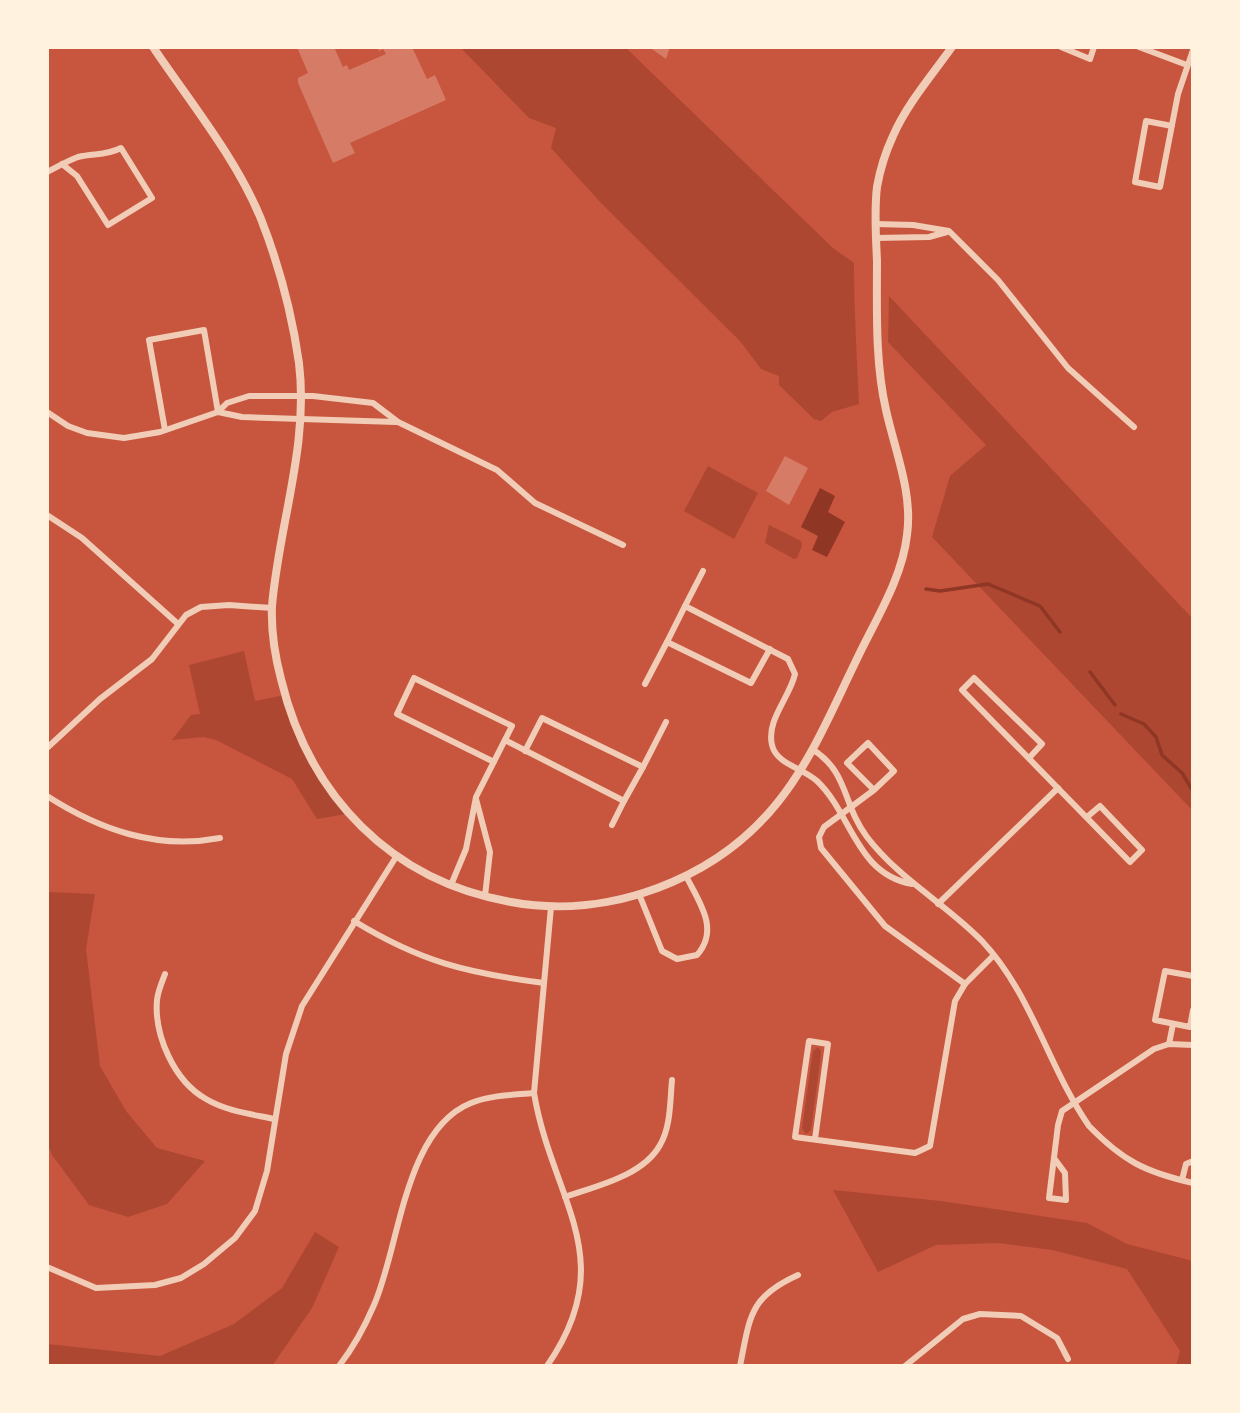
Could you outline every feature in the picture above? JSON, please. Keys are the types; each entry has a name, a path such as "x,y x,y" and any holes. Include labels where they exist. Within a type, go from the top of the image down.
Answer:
{"street":[{"path":"153,47 234,169 260,216 288,301 301,396 300,417 296,468 272,608 276,657 297,734 323,783 346,812 396,857 451,885 485,896 551,907 605,903 639,894 686,876 745,837 776,806 801,770 898,573 907,542 906,493 880,375 876,239 878,184 893,134 952,47"},
{"path":"1061,47 1090,59 1094,47"},
{"path":"1139,47 1187,65"},
{"path":"1172,126 1146,121 1135,182 1160,187 1172,126 1193,50"},
{"path":"47,172 62,164 80,156 110,154 121,148 152,198 108,225 77,176 62,164"},
{"path":"876,224 913,225 949,231 998,279 1068,368 1134,427"},
{"path":"876,239 929,237 949,231"},
{"path":"165,430 149,340 204,330 218,412"},
{"path":"47,412 68,426 102,437 124,438 165,430 218,412 227,403 249,396 348,398 373,403 398,422 497,470 535,503 623,545"},
{"path":"218,412 242,417 398,422"},
{"path":"47,515 82,538 177,623"},
{"path":"645,684 703,571"},
{"path":"47,748 100,699 152,659 177,623 201,607 229,605 272,608"},
{"path":"685,606 788,659 795,674 776,717 771,742 775,753 817,781 868,859 896,880 914,884"},
{"path":"667,642 751,683 770,649"},
{"path":"451,885 466,849 476,797 494,762 512,726 414,678 397,713 494,762"},
{"path":"1028,758 1042,744 974,678 962,690 1028,758 1130,862 1142,850 1100,806 1087,817"},
{"path":"525,751 542,718 643,767"},
{"path":"612,825 666,722"},
{"path":"505,740 624,801"},
{"path":"874,790 847,763 868,743 894,771 874,790 852,809 824,827 820,837 821,848 886,926 965,984"},
{"path":"812,749 835,768 865,834 881,854 981,941 1017,986 1089,1126 1139,1168 1193,1182"},
{"path":"938,904 1058,788"},
{"path":"47,796 90,820 137,837 166,841 220,838"},
{"path":"476,797 490,852 485,896"},
{"path":"47,1267 96,1288 124,1289 181,1278 207,1262 235,1238 255,1211 267,1171 286,1054 302,1006 396,857"},
{"path":"639,894 662,951 677,959 697,955 709,937 709,925 686,876"},
{"path":"547,1366 574,1319 581,1294 577,1231 538,1119 534,1093 551,907"},
{"path":"354,920 415,953 453,968 476,974 544,983"},
{"path":"815,1139 828,1044 808,1041 795,1137 915,1153 930,1146 956,1001 965,984 993,956"},
{"path":"1193,976 1165,971 1155,1020 1190,1027 1193,1010"},
{"path":"165,974 157,999 160,1025 163,1043 178,1072 204,1098 228,1109 274,1119"},
{"path":"1169,1044 1172,1024"},
{"path":"1054,1158 1065,1173 1066,1200 1049,1198 1059,1117 1154,1049 1169,1044 1193,1045"},
{"path":"565,1197 625,1175 646,1161 660,1145 672,1080"},
{"path":"339,1366 375,1304 420,1158 432,1134 469,1104 494,1097 534,1093"},
{"path":"1182,1180 1186,1164 1193,1161"},
{"path":"740,1366 750,1318 764,1294 774,1286 798,1275"},
{"path":"905,1366 963,1319 980,1314 1021,1316 1057,1338 1068,1359"}],"shaded area":[{"path":"460,47 625,47 833,248 854,263 859,404 832,412 821,421 814,419 779,385 779,376 761,369 740,341 602,204 551,148 556,128 529,118"},
{"path":"889,296 1193,619 1193,811 932,537 950,476 986,445 888,342"},
{"path":"708,466 758,493 734,539 684,511"},
{"path":"820,488 835,496 828,512 845,522 827,557 812,550 818,536 801,527"},
{"path":"769,525 801,541 802,546 797,558 794,559 765,543"},
{"path":"244,651 255,701 285,695 293,725 346,814 317,819 292,779 216,740 204,737 172,740 191,715 200,714 189,665"},
{"path":"47,892 95,894 86,949 100,1066 126,1111 157,1148 205,1161 167,1204 128,1217 89,1205 52,1155 47,1142"},
{"path":"818,1047 821,1051 811,1130 806,1134 802,1128 813,1051"},
{"path":"833,1190 941,1201 1087,1223 1127,1244 1193,1261 1193,1366 1176,1366 1180,1351 1127,1269 1052,1250 998,1243 936,1245 878,1272"},
{"path":"315,1232 339,1247 312,1308 272,1366 47,1366 47,1344 160,1356 234,1324 282,1288"}],"building":[{"path":"297,47 334,47 343,67 347,65 349,70 386,54 383,49 379,51 377,47 412,47 427,79 435,75 446,100 350,143 355,153 333,163 298,83 298,78 308,73"},
{"path":"649,47 670,47 666,59"},
{"path":"785,456 808,468 789,505 766,491"}],"waterway":[{"path":"926,589 940,591 988,584 1040,606 1060,632"},
{"path":"1090,672 1115,705"},
{"path":"1121,714 1144,724 1156,737 1162,755 1182,773 1193,791"}]}
